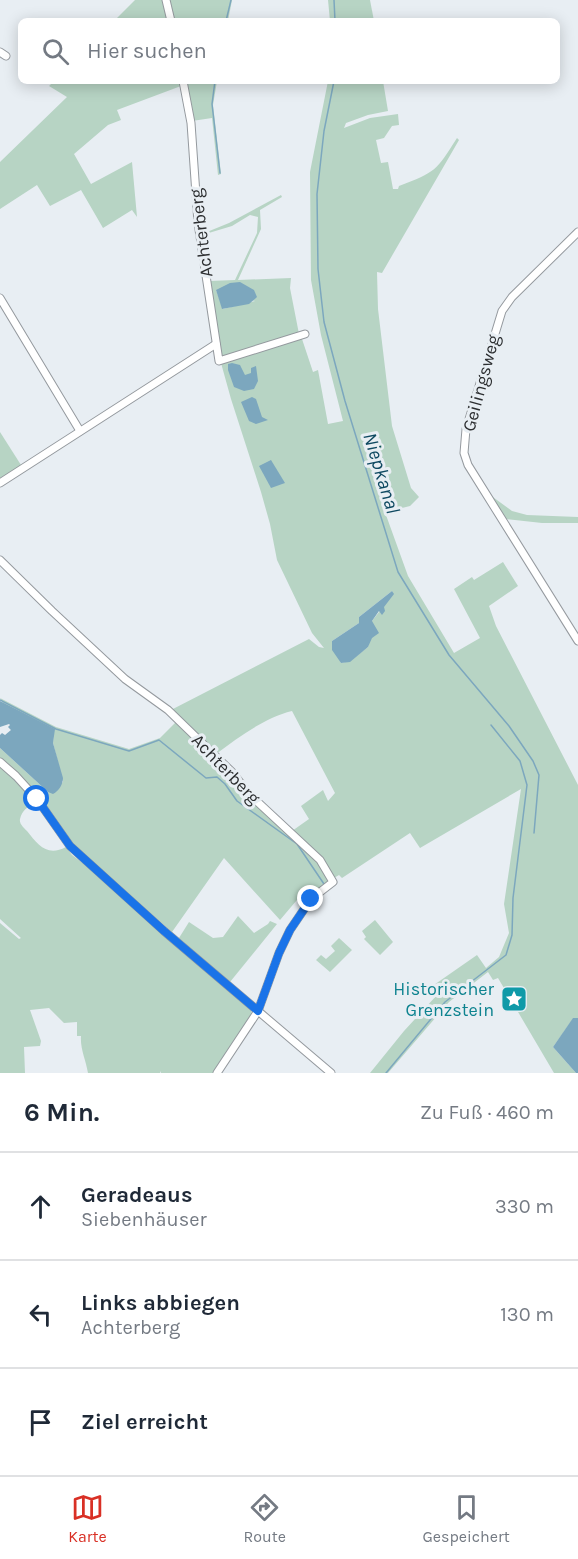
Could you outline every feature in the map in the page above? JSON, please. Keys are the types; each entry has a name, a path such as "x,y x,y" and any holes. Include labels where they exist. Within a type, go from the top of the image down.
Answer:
{"street":[{"path":"166,0 170,18"},
{"name":"Achterberg","path":"184,84 191,123 198,223 216,344"},
{"name":"Geilingsweg","path":"578,232 512,297 502,311 466,429 464,453 468,465 578,641"},
{"path":"0,298 80,431"},
{"path":"0,483 216,344 219,361 305,334"},
{"name":"Achterberg","path":"0,560 125,679 168,710 224,764 249,794 321,860 333,882 311,899 290,930 258,1011"},
{"path":"0,762 37,799 70,846 164,931 331,1073"},
{"path":"217,1073 258,1011"}],"green space":[{"path":"135,0 164,0 167,18 117,18"},
{"path":"169,0 232,0 229,18 172,18"},
{"path":"328,0 370,0 373,18 330,18"},
{"path":"51,84 180,84 181,86 117,110 121,120 108,125 74,154 91,184 132,162 137,217 132,210 103,228 81,190 50,206 37,185 0,209 0,162 67,97 49,86"},
{"path":"186,84 216,84 213,105 221,174 218,175 212,118 192,121"},
{"path":"327,84 384,84 388,111 346,123 344,128 370,118 398,114 399,125 392,126 384,138 376,140 381,163 388,162 393,189 398,189 399,186 434,169 457,138 459,140 382,273 377,272 378,309 392,426 411,488 419,497 410,506 394,510 386,515 408,576 454,653 480,638 454,589 472,577 474,580 503,562 518,586 489,606 496,626 578,785 578,1018 573,1019 553,1047 576,1073 554,1073 498,978 493,980 488,972 449,1002 388,1073 370,1073 437,995 431,987 477,955 486,968 499,957 509,933 504,904 521,789 420,848 410,833 342,878 339,875 334,878 319,856 292,831 309,819 301,806 323,790 328,801 335,793 292,711 262,723 216,754 171,710 309,639 324,648 312,633 277,560 261,492 221,363 299,338 302,339 313,372 318,370 328,424 343,421 321,335 311,280 310,172","holes":["392,591 393,594 372,621 368,647 350,661 341,663 332,641 359,623 359,617"]},
{"path":"281,195 282,197 260,210 261,229 238,280 291,278 290,288 299,334 224,358 220,356 209,281 235,280 257,233 258,217 250,215 232,226 202,235","holes":["216,290 255,301 223,309"]},
{"path":"0,432 21,465 0,479"},
{"path":"490,495 512,511 527,515 578,517 578,523 542,523 505,519"},
{"path":"0,698 56,727 129,749 160,738 176,722 322,865 331,882 318,891 315,888 302,894 280,920 224,858 172,932 77,850 0,759 0,748 48,792 63,782 53,743 54,729 3,703"},
{"path":"0,767 14,778 35,802 24,811 20,821 39,845 53,851 66,847 72,855 251,1009 252,1017 213,1073 161,1073 160,1071 160,1073 88,1073 81,1036 77,1036 77,1022 64,1023 49,1008 30,1010 41,1041 40,1046 24,1047 25,1073 0,1073 0,923 19,939 21,938 0,919"},
{"path":"238,916 254,933 270,921 277,924 230,982 179,938 189,922 213,938 223,937"},
{"path":"375,920 393,942 380,955 364,939 366,937 362,931"},
{"path":"339,938 352,950 330,972 316,960 321,955 326,959 335,951 331,946"}],"water":[{"path":"240,282 254,290 257,297 249,304 222,309 216,290 230,283"},
{"path":"228,364 240,365 245,375 251,373 251,368 256,366 258,381 254,389 244,391 234,387 228,370"},
{"path":"252,397 256,399 262,417 268,420 256,424 249,421 241,402"},
{"path":"271,460 285,483 271,488 259,466"},
{"path":"392,591 394,594 384,607 385,611 382,615 379,611 372,621 379,633 372,638 368,647 350,662 341,663 332,650 332,641 359,623 359,617"},
{"path":"0,701 55,729 53,743 63,778 60,787 53,794 0,748 0,735 2,733 5,735 11,730 8,727 9,724 0,727"},
{"path":"573,1018 578,1018 578,1073 553,1047"}],"waterway":[{"path":"227,18 231,0"},
{"name":"Niepkanal","path":"334,0 335,18"},
{"path":"215,84 212,104 220,173"},
{"name":"Niepkanal","path":"333,84 324,131 317,194 318,269 324,322 345,401 398,572 449,655 509,726 533,761 539,775 534,833"},
{"path":"0,700 56,729 129,751 159,740 206,778 217,777 237,801 297,844 324,884"},
{"path":"386,1073 445,1002 506,955 512,935 513,898 527,785 520,761 491,725"}],"place":[{"name":"Historischer Grenzstein","path":"514,999"}],"route":[{"path":"37,799 70,846 164,931 258,1011 279,953 290,930 311,899"}]}
